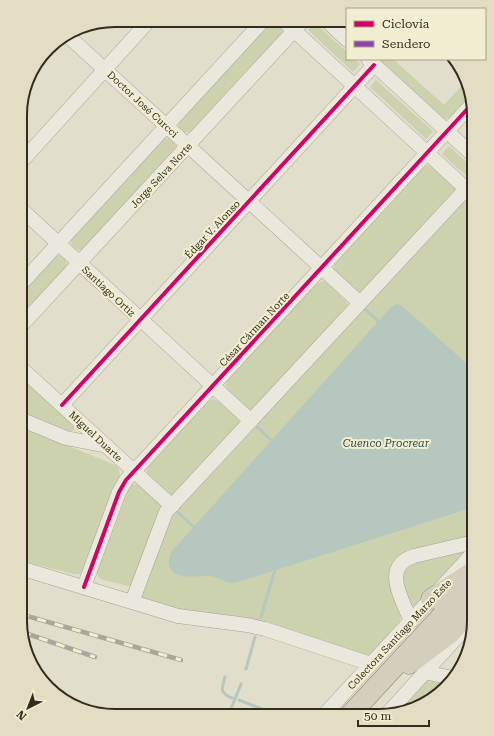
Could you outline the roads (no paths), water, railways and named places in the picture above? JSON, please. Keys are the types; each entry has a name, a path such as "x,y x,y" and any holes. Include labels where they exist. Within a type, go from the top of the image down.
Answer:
{"highway":[{"path":"431,599 467,576"},
{"path":"355,709 467,589"},
{"path":"416,669 467,603"},
{"path":"368,709 416,669 467,614"}],"street":[{"path":"27,155 143,27"},
{"path":"27,277 257,27"},
{"name":"Jorge Selva Norte","path":"27,319 188,146 292,27"},
{"path":"296,27 355,86 467,189"},
{"path":"333,27 346,39"},
{"name":"Doctor José Curcci","path":"71,39 360,304"},
{"path":"371,62 467,150"},
{"name":"Édgar V. Alonso","path":"62,405 355,86 371,62"},
{"name":"César Cárman Norte","path":"84,587 124,482 467,110"},
{"path":"132,602 163,517 172,506 360,304 467,195"},
{"name":"Santiago Ortiz","path":"27,215 251,421"},
{"name":"Miguel Duarte","path":"27,372 172,506"},
{"path":"27,422 66,438 107,446"},
{"path":"411,621 396,584 396,574 400,564 406,559 414,556 467,544"},
{"name":"Colectora Santiago Marzo Este","path":"329,709 467,560"},
{"path":"27,570 184,618 256,626 371,664"},
{"path":"391,708 416,669 467,625"},
{"path":"416,669 447,677"}],"water":[{"name":"Cuenco Procrear","path":"397,304 401,305 467,364 467,509 235,583 212,576 180,576 175,574 169,565 173,550 391,307"}],"waterway":[{"path":"362,306 378,321"},
{"path":"253,423 271,440"},
{"path":"174,509 194,527"},
{"path":"261,617 275,570"},
{"path":"246,669 255,637"},
{"path":"225,677 222,690 225,694 232,698"},
{"path":"231,709 241,684"},
{"path":"239,700 262,709"}],"railway":[{"path":"27,616 181,660"},
{"path":"28,634 95,657"}]}
